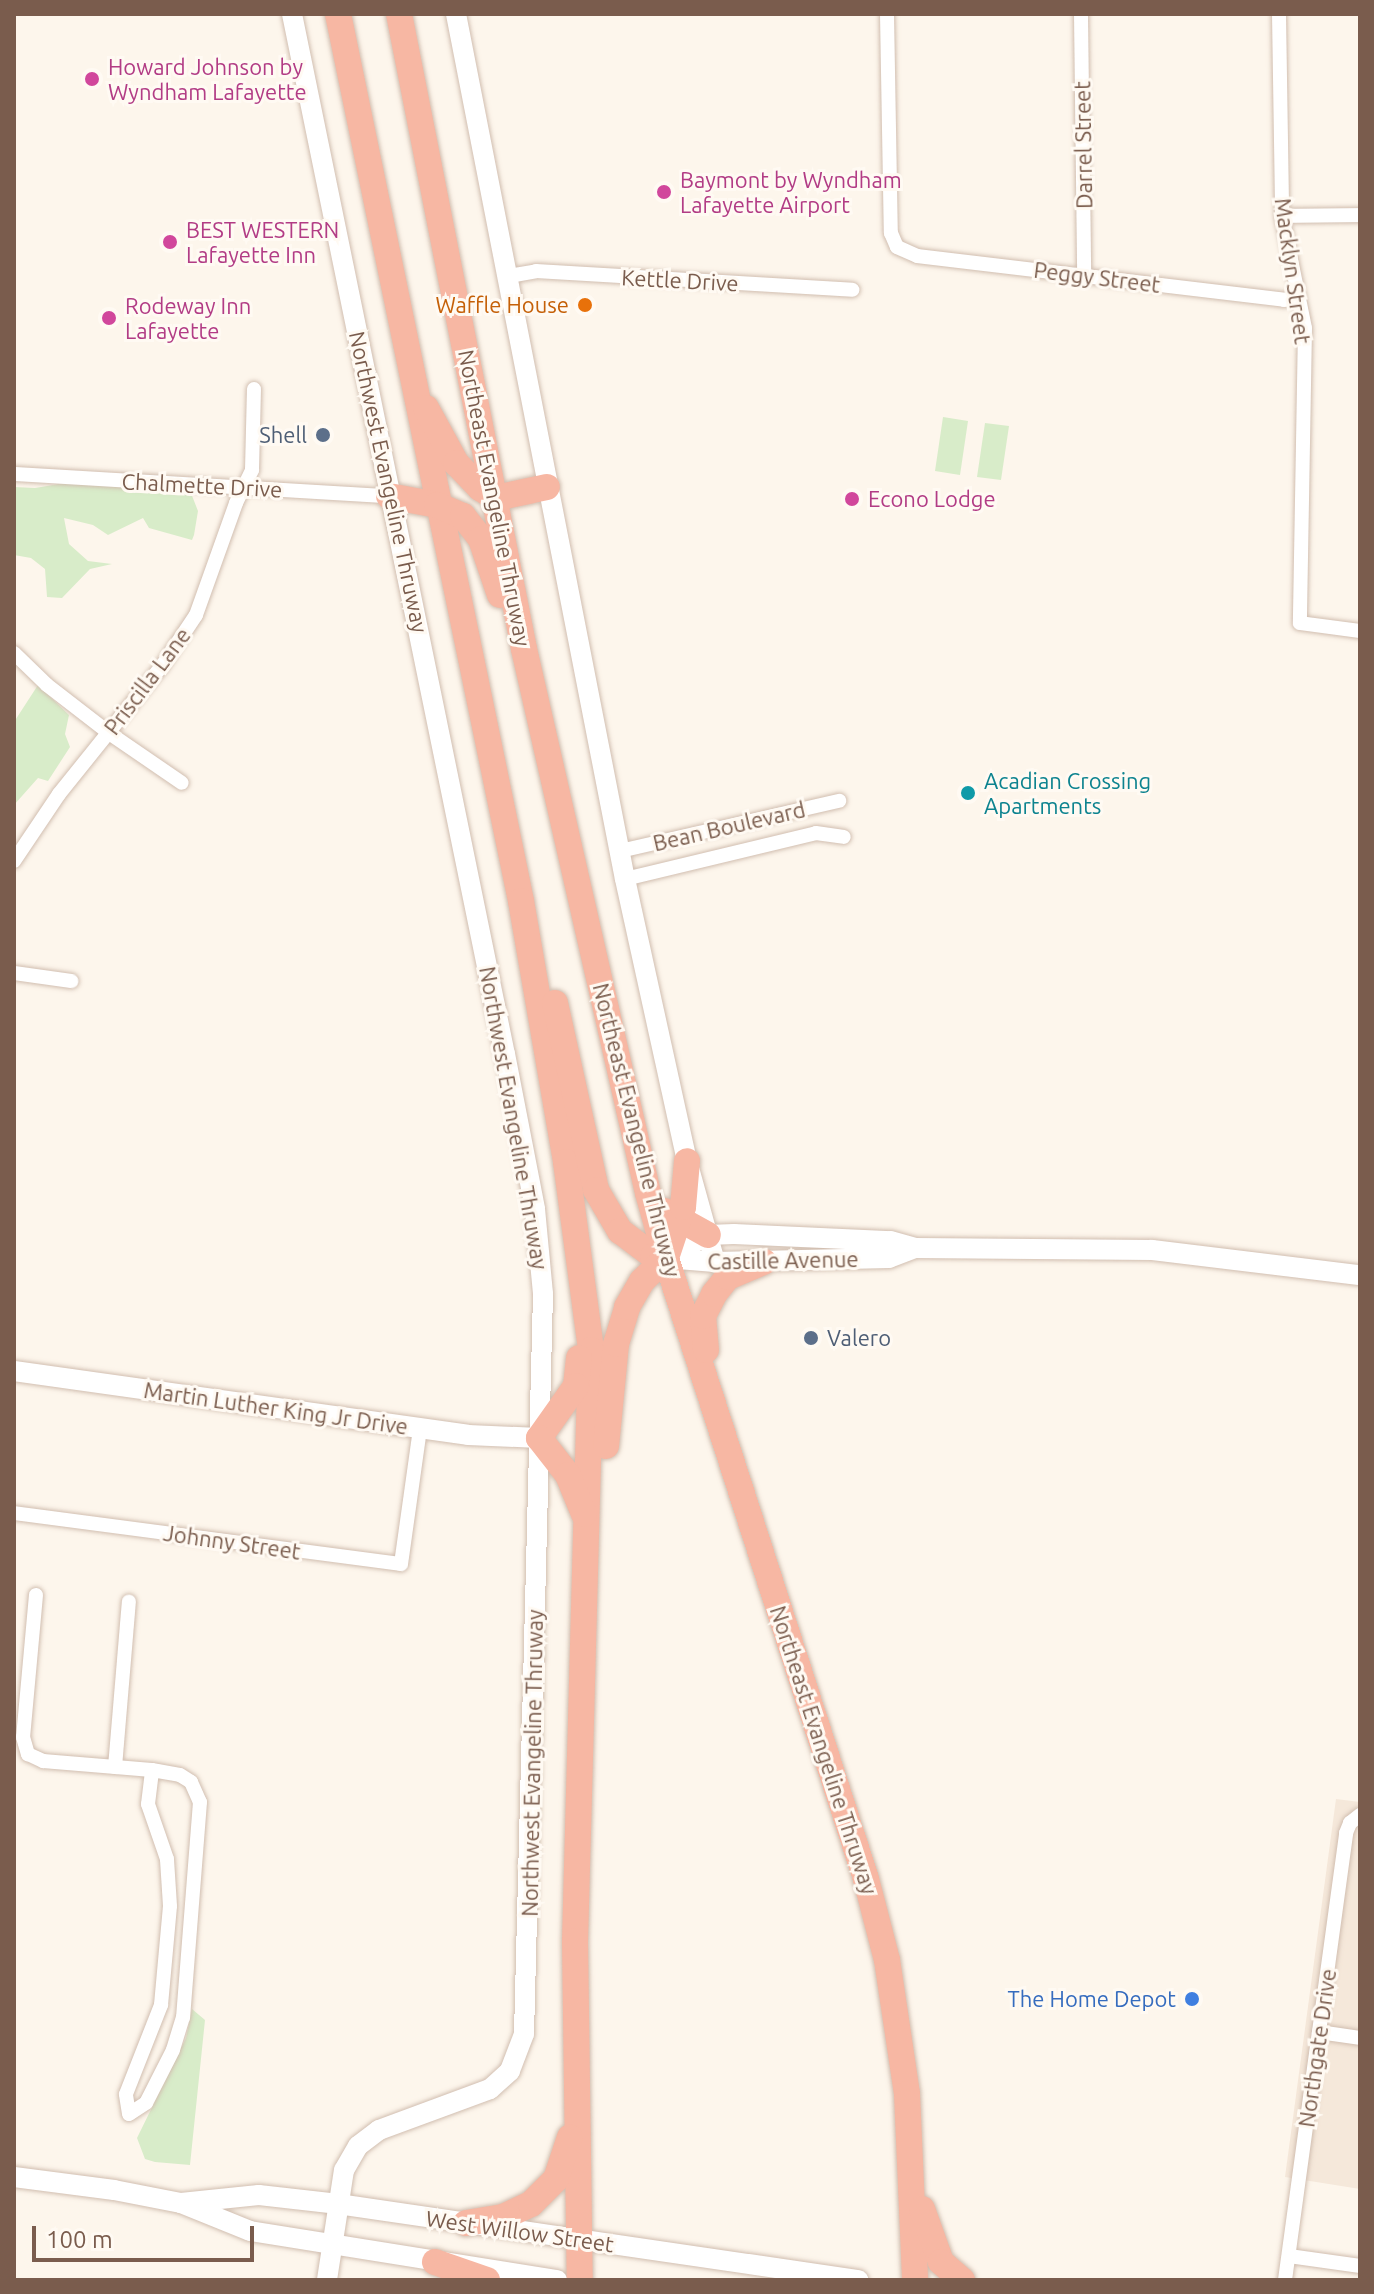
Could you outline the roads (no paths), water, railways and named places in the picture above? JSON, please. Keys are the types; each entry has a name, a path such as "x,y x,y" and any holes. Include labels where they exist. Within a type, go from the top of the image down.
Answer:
{"highway":[{"name":"Northwest Evangeline Thruway","path":"338,14 521,901 577,1232 591,1350 575,1941 580,2280"},
{"name":"Northeast Evangeline Thruway","path":"399,14 524,649 648,1193 666,1258 866,1879 887,1960 899,2033 911,2163 915,2280"},
{"path":"411,376 456,463 480,488 496,498 547,487"},
{"path":"389,496 437,505 463,516 481,539 524,649"},
{"path":"521,901 543,951 596,1190 620,1231 653,1256 666,1258"},
{"path":"583,1668 616,1344 627,1307 642,1281 666,1258 679,1219 687,1161"},
{"path":"648,1193 660,1208 708,1235"},
{"path":"710,1393 703,1316 728,1277 764,1262"},
{"path":"584,1311 576,1386 539,1438 568,1475 588,1524"},
{"path":"466,2223 503,2217 531,2204 556,2179 577,2118"},
{"path":"911,2163 927,2230 941,2262 962,2280"},
{"path":"435,2262 487,2280"}],"street":[{"name":"Northwest Evangeline Thruway","path":"292,14 324,157 389,496 431,682 535,1209 543,1294 524,2034 510,2071 490,2089 379,2130 358,2146 344,2170 327,2280"},
{"name":"Northeast Evangeline Thruway","path":"456,14 625,879 687,1161 715,1262"},
{"name":"Peggy Street","path":"887,14 891,233 897,247 917,256 1284,300 1299,297"},
{"name":"Darrel Street","path":"1081,14 1084,276"},
{"name":"Macklyn Street","path":"1279,14 1282,216 1305,328 1300,623 1360,631"},
{"path":"1282,216 1360,215"},
{"name":"Kettle Drive","path":"509,276 536,271 852,290"},
{"name":"Priscilla Lane","path":"14,861 59,794 162,666 196,615 253,465 254,389"},
{"name":"Chalmette Drive","path":"14,474 389,496"},
{"path":"14,653 47,685 109,733 182,783"},
{"name":"Bean Boulevard","path":"620,851 839,801"},
{"name":"Bean Boulevard","path":"625,879 816,833 844,837"},
{"path":"14,973 71,981"},
{"name":"Castille Avenue","path":"666,1258 708,1235 817,1236 891,1241 915,1248 1152,1250 1360,1275"},
{"name":"Castille Avenue","path":"666,1258 715,1262 889,1258 915,1248"},
{"name":"Martin Luther King Jr Drive","path":"14,1371 420,1428 539,1438"},
{"name":"Johnny Street","path":"14,1513 401,1564 420,1428"},
{"path":"36,1595 24,1748 35,1759 43,1761 152,1770 180,1775 191,1782 200,1802 183,2017 178,2036 146,2103 129,2114 126,2094 161,2005 170,1906 167,1859 148,1804 152,1770"},
{"path":"115,1767 129,1602"},
{"name":"Northgate Drive","path":"1285,2280 1346,1833 1358,1816"},
{"path":"170,1906 191,1906"},
{"path":"153,2027 178,2036"},
{"path":"1319,2032 1360,2038"},
{"name":"West Willow Street","path":"14,2177 114,2190 181,2203 250,2231 557,2280"},
{"name":"West Willow Street","path":"181,2203 259,2195 858,2280"},
{"path":"1289,2256 1360,2266"}],"place":[{"name":"Howard Johnson by Wyndham Lafayette","path":"92,79"},
{"name":"Baymont by Wyndham Lafayette Airport","path":"664,192"},
{"name":"BEST WESTERN Lafayette Inn","path":"170,242"},
{"name":"Waffle House","path":"585,305"},
{"name":"Rodeway Inn Lafayette","path":"109,318"},
{"name":"Shell","path":"323,435"},
{"name":"Econo Lodge","path":"852,499"},
{"name":"Acadian Crossing Apartments","path":"968,793"},
{"name":"Valero","path":"811,1338"},
{"name":"The Home Depot","path":"1192,1999"}]}
